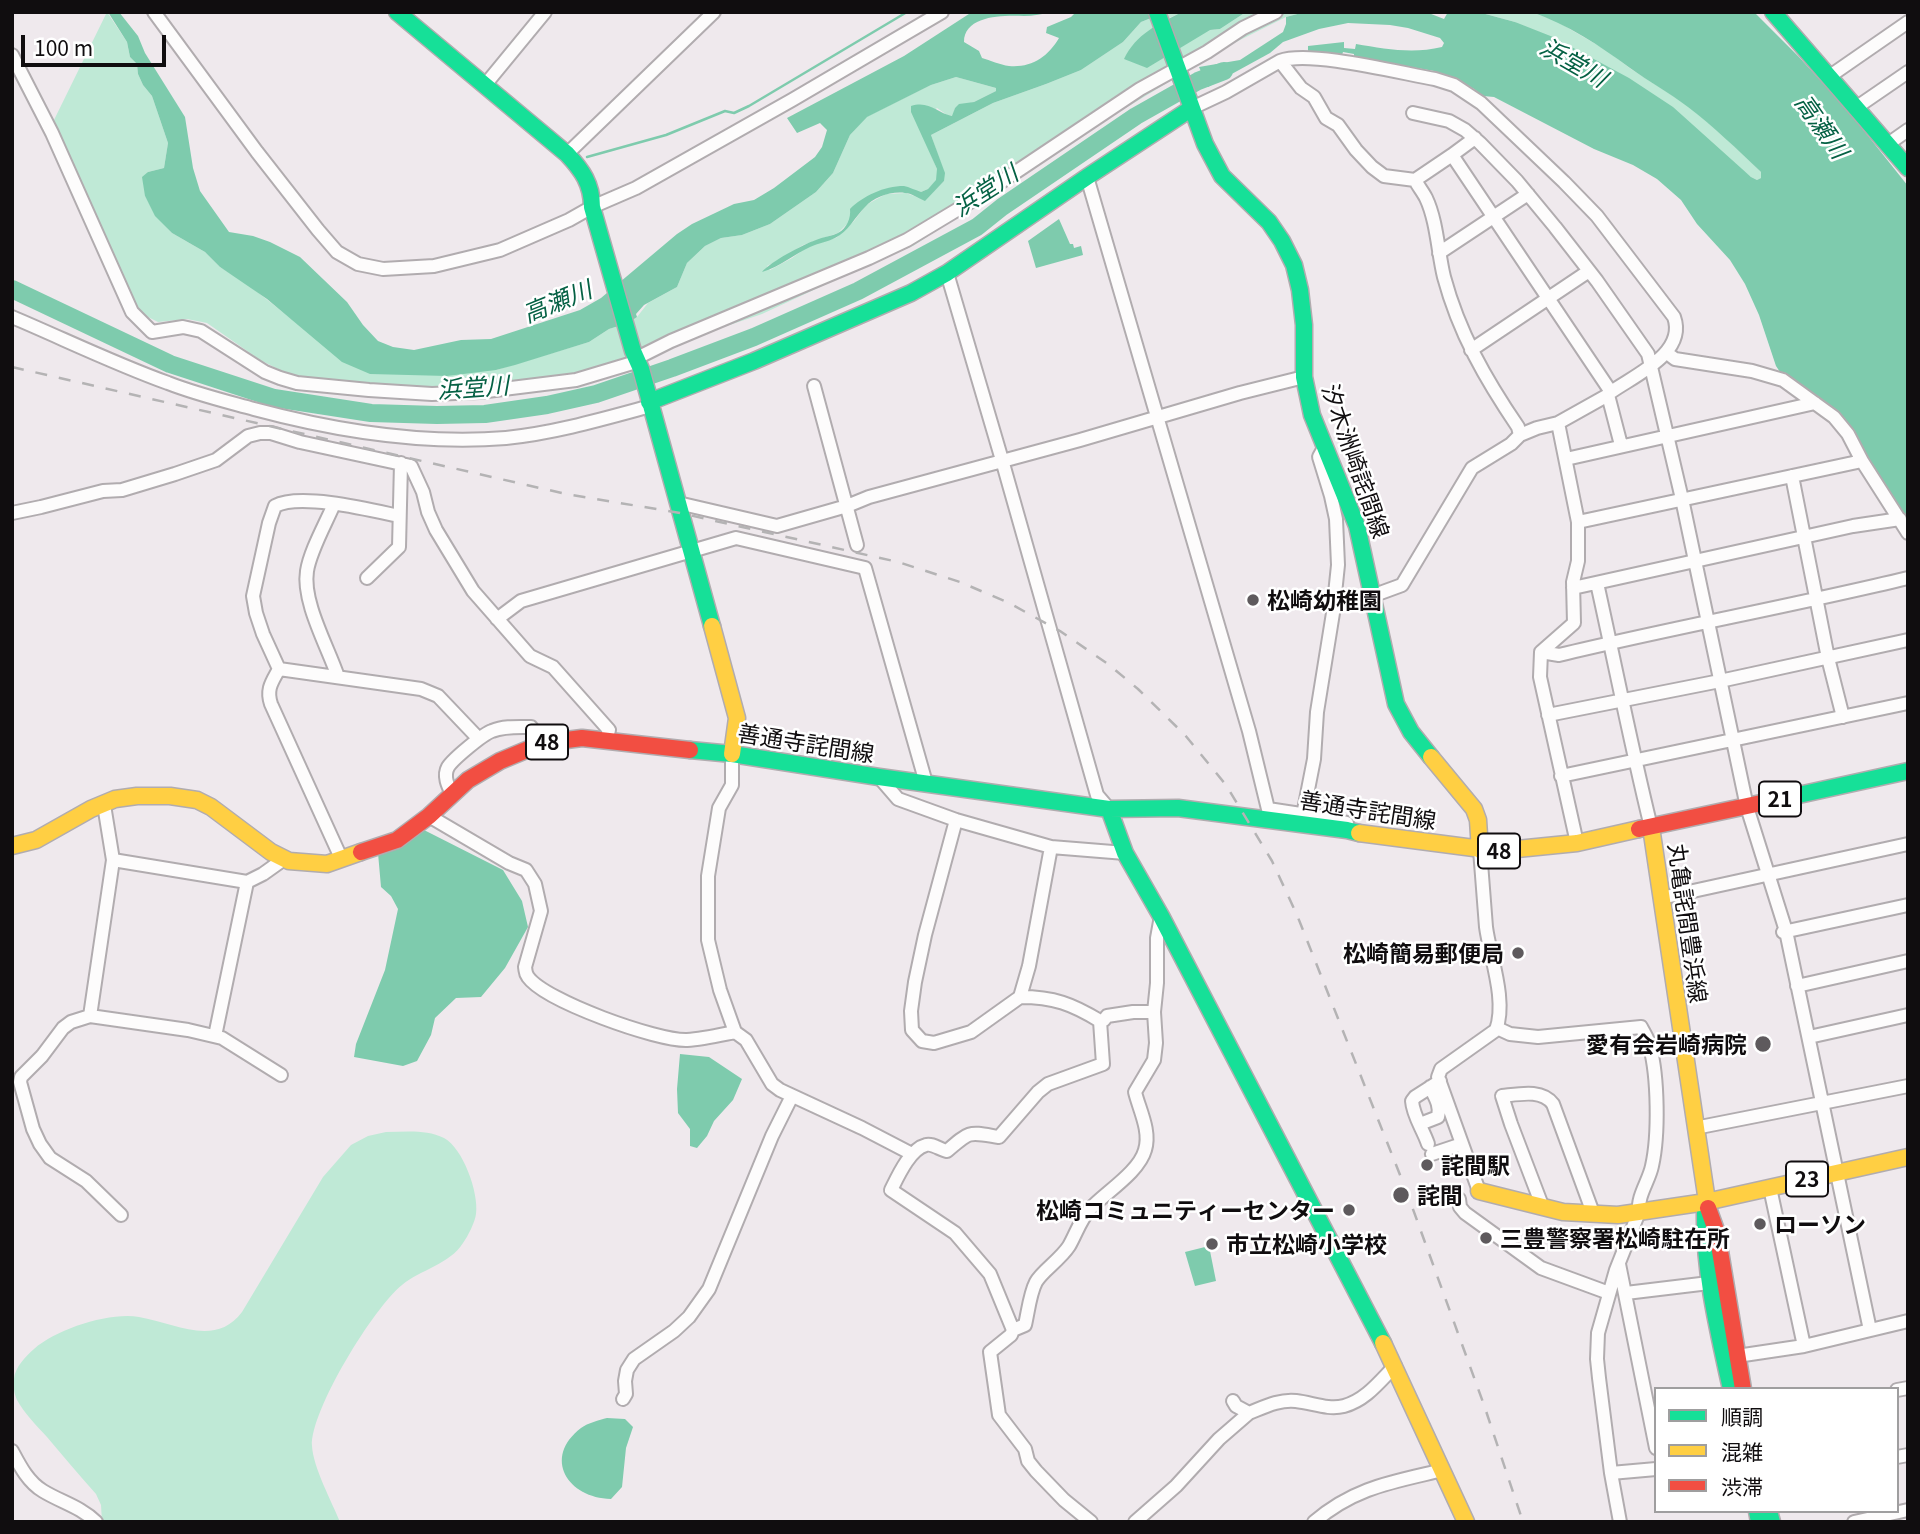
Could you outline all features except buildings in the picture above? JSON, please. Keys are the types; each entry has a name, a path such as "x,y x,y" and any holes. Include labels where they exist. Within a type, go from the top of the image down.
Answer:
{"main road":[{"path":"397,12 567,154 587,180 737,718 732,754"},
{"name":"汐木洲崎詫間線","path":"1157,12 1205,144 1218,169 1269,222 1294,265 1304,325 1304,377 1312,415 1357,526 1396,704 1412,734 1474,808 1478,820 1480,850"},
{"path":"1773,12 1908,168"},
{"path":"650,404 911,293 947,273 1192,108"},
{"name":"善通寺詫間線","path":"12,846 36,840 91,809 115,799 170,796 197,800 211,807 284,859 300,863 327,864 397,840 429,816 468,780 500,761 544,743 582,738 732,754 1109,809 1202,810 1480,850 1520,850 1577,843 1651,827"},
{"name":"丸亀詫間豊浜線","path":"1743,1387 1717,1233 1706,1202 1651,827 1908,771"},
{"path":"1109,809 1125,853 1161,916 1395,1366 1466,1522"},
{"name":"23","path":"1706,1202 1908,1157"},
{"path":"1479,1191 1563,1212 1618,1215 1706,1202"},
{"name":"丸亀詫間豊浜線","path":"1706,1202 1704,1235 1709,1283 1731,1387"}],"street":[{"path":"154,12 317,230 337,252 358,264 383,269 434,266 500,250 593,209 780,107 943,12"},
{"path":"485,85 545,12"},
{"path":"567,154 714,12"},
{"path":"12,55 52,133 132,312 152,332 183,327 201,331 265,372 297,383 432,394 479,392 576,380 636,360 671,341 869,258 907,240 980,196 1140,89 1178,69 1243,28 1276,12"},
{"path":"1830,76 1908,22"},
{"path":"1192,108 1287,59 1316,59 1435,79 1454,85 1480,103 1597,216 1674,317 1677,337 1667,353 1650,366 1558,423 1521,435 1472,468 1402,585 1372,596"},
{"path":"1280,61 1301,88 1314,97 1326,118 1338,125 1356,150 1384,176 1415,180 1475,138"},
{"path":"1857,107 1908,72"},
{"path":"1413,113 1449,121 1475,138 1528,194 1589,271 1648,354 1682,499 1747,807 1769,875 1809,1037 1870,1330"},
{"path":"1888,144 1908,130"},
{"path":"1451,155 1610,393 1621,445"},
{"path":"1087,177 1249,731 1268,809 1352,824 1382,837"},
{"path":"1415,180 1427,200 1444,278 1471,350 1521,435"},
{"path":"1439,253 1528,194"},
{"path":"1471,350 1589,271"},
{"path":"947,273 1097,795 1109,809"},
{"path":"12,317 172,385 285,418 352,432 432,440 509,438 575,426 650,404"},
{"path":"1667,353 1675,359 1752,371 1783,380 1834,417 1908,533"},
{"path":"678,503 776,526 869,497 1304,377"},
{"path":"814,386 857,545"},
{"path":"1566,459 1815,403"},
{"path":"1558,423 1578,522 1578,561 1573,588 1574,623 1541,652 1540,677 1577,843"},
{"path":"12,513 103,491 122,490 175,474 216,460 248,436 260,433 271,433 300,442 411,466 436,530 473,591 530,656 553,667 608,730 606,740"},
{"path":"1303,814 1314,759 1317,712 1334,613 1338,565 1336,519 1319,457 1324,448"},
{"path":"1578,522 1862,461"},
{"path":"367,578 399,547 401,463"},
{"path":"1792,476 1828,658 1843,718"},
{"path":"279,670 262,634 253,596 268,523 275,506 291,501 349,505 394,515"},
{"path":"334,504 309,564 307,585 315,620 338,677"},
{"path":"1573,588 1805,536 1900,519"},
{"path":"497,619 520,601 736,538 866,568 926,783"},
{"path":"1541,652 1559,655 1908,578"},
{"path":"1597,583 1651,827"},
{"path":"1548,715 1908,640"},
{"path":"279,670 421,689 438,696 478,738"},
{"path":"279,670 269,686 268,695 341,858"},
{"path":"1561,776 1908,703"},
{"path":"452,794 446,781 448,767 478,738 508,727 531,727 544,743"},
{"path":"732,754 732,785 719,808 708,876 708,940 720,990 735,1032 746,1040 772,1084 780,1090 912,1154"},
{"path":"879,777 898,799 956,820 1051,847 1125,853"},
{"path":"90,1016 113,860 104,805"},
{"path":"429,816 509,863 526,870 535,884 541,911 525,967 526,975 536,985 560,999 604,1018 660,1036 686,1040 735,1032"},
{"path":"956,820 915,982 911,1011 912,1030 922,1041 934,1043 971,1032 1020,997 1029,966 1051,847"},
{"path":"1661,898 1908,844"},
{"path":"1420,1124 1438,1117 1440,1111 1435,1084 1441,1069 1497,1028 1500,1020 1487,928 1480,850"},
{"path":"113,860 247,882 284,859"},
{"path":"215,1036 247,882"},
{"path":"1784,932 1908,905"},
{"path":"1091,1522 1064,1500 1036,1471 1028,1461 1025,1449 999,1415 990,1352 1011,1335 1013,1330 1025,1325 1036,1282 1070,1245 1088,1210 1137,1165 1145,1150 1145,1125 1135,1091 1154,1060 1157,937 1161,916"},
{"path":"1797,986 1908,961"},
{"path":"1020,997 1054,1000 1074,1006 1100,1021"},
{"path":"1100,1021 1107,1016 1154,1012"},
{"path":"1809,1037 1908,1015"},
{"path":"121,1214 86,1181 50,1158 33,1129 21,1077 42,1056 63,1028 90,1016 188,1030 222,1038 281,1075"},
{"path":"1013,1330 990,1274 955,1233 891,1189 912,1154 926,1144 947,1151 967,1134 999,1137 1038,1091 1048,1084 1103,1064 1100,1021"},
{"path":"1497,1028 1510,1034 1538,1037 1642,1027 1650,1047 1656,1102 1654,1157 1638,1205 1639,1212 1619,1263 1598,1333 1597,1359 1620,1522"},
{"path":"1435,1084 1412,1101 1430,1149 1462,1144"},
{"path":"1435,1084 1462,1144 1479,1191"},
{"path":"1695,1128 1908,1086"},
{"path":"1543,1208 1503,1096 1534,1093 1548,1097 1553,1104 1593,1213"},
{"path":"623,1399 626,1394 627,1370 634,1359 689,1317 709,1289 792,1096"},
{"path":"1770,1188 1804,1346"},
{"path":"1459,1199 1460,1207 1465,1213 1541,1268 1609,1293"},
{"path":"1619,1263 1654,1438"},
{"path":"1626,1293 1709,1283"},
{"path":"1737,1356 1804,1346 1908,1321"},
{"path":"1135,1522 1176,1486 1219,1438 1249,1413 1270,1404 1294,1401 1332,1408 1347,1406 1366,1395 1395,1366"},
{"path":"1233,1401 1236,1406 1249,1413"},
{"path":"12,1451 29,1479 41,1490 87,1513 96,1522"},
{"path":"1611,1473 1654,1469"},
{"path":"1314,1522 1338,1504 1368,1488 1443,1470"},
{"path":"1854,1522 1894,1513"}],"shaded area":[{"path":"107,12 127,42 130,57 137,64 143,85 152,96 168,143 164,168 148,172 145,196 156,216 172,233 205,252 220,267 246,283 313,336 483,370 496,370 589,342 609,329 628,323 637,317 648,303 677,287 687,263 705,246 721,238 742,235 770,224 816,192 833,173 850,135 866,117 931,85 956,77 996,88 996,91 974,102 955,108 953,116 937,108 917,122 937,169 937,180 921,192 885,189 851,217 838,233 803,245 767,266 770,270 806,248 836,238 866,205 886,194 906,193 925,200 944,181 944,172 931,135 993,103 1081,70 1123,42 1141,22 1166,12 1182,12 1153,26 1211,30 1220,29 1246,12 1305,12 1286,17 1236,42 1185,72 1091,129 913,246 762,314 644,359 643,365 587,384 583,371 551,378 436,389 290,375 260,360 207,323 187,319 158,322 138,312 73,169 54,120"},
{"path":"1478,12 1532,12 1556,21 1606,50 1687,105 1721,133 1761,172 1761,178 1757,180 1751,177 1515,22"},
{"path":"386,1132 430,1133 451,1143 463,1161 472,1183 476,1214 469,1233 451,1256 402,1285 390,1297 361,1336 321,1409 314,1430 313,1454 340,1522 102,1522 101,1505 96,1494 17,1400 14,1381 21,1362 34,1349 56,1335 113,1317 139,1317 180,1328 207,1331 220,1329 231,1323 242,1312 323,1177 351,1145 368,1136"}],"water":[{"path":"108,12 119,12 138,36 145,53 185,117 193,168 200,191 229,232 253,236 300,257 347,302 378,341 393,347 414,350 461,340 491,339 580,310 601,298 692,224 734,204 754,200 815,157 822,147 827,130 820,123 797,133 787,118 904,56 972,12 1052,12 986,19 971,26 966,33 964,42 979,51 982,58 1017,66 1032,63 1050,51 1059,38 1046,33 1047,27 1071,17 1076,12 1166,12 1141,22 1123,42 1081,70 993,103 931,135 945,173 944,181 925,201 900,193 878,198 869,203 840,235 762,272 796,249 841,231 848,223 850,209 868,196 896,186 921,192 928,189 936,180 937,169 911,112 911,106 928,106 952,116 959,104 974,102 996,91 996,88 956,77 931,85 867,117 850,135 833,173 816,192 770,224 742,235 721,238 705,246 687,263 677,287 644,305 636,314 637,317 628,323 609,329 589,342 515,365 447,376 370,374 342,362 267,299 220,267 205,252 172,233 155,216 145,196 142,177 148,172 164,168 168,143 152,96 143,85 137,64 130,57 127,42"},
{"path":"1182,12 1246,12 1147,68 1124,59 1141,36"},
{"name":"高瀬川","path":"1305,12 1426,12 1444,19 1448,12 1478,12 1515,22 1553,37 1629,78 1673,107 1757,180 1761,178 1761,172 1688,107 1583,36 1532,12 1754,12 1849,112 1908,186 1908,522 1851,433 1784,378 1776,366 1759,315 1745,284 1730,260 1697,224 1681,200 1657,179 1494,97 1483,96 1455,78 1434,71 1354,57 1354,54 1308,51 1308,46 1344,42 1344,48 1355,49 1356,44 1420,50 1442,47 1444,43 1440,38 1390,25 1348,23 1319,29 1283,42 1270,53 1208,87 1199,67 1240,60 1283,32 1286,17"},
{"path":"1059,219 1070,244 1073,244 1074,248 1081,246 1083,255 1036,268 1028,241"},
{"path":"424,830 503,870 522,901 528,927 505,968 481,997 456,998 435,1018 431,1035 417,1061 403,1066 354,1057 356,1044 385,970 398,909 391,896 381,887 378,853"},
{"path":"680,1054 709,1057 742,1079 733,1100 714,1121 697,1148 690,1146 690,1129 678,1113"},
{"path":"1209,1246 1216,1281 1195,1286 1185,1252"},
{"path":"607,1418 625,1419 633,1427 626,1448 622,1487 611,1499 583,1492 572,1484 562,1463 563,1452 569,1440 581,1428"}],"waterway":[{"path":"587,157 666,135 725,111 734,113 907,12"},
{"name":"浜堂川","path":"12,289 170,364 274,398 371,413 437,415 485,414 547,405 596,394 672,368 754,337 858,291 977,227 1136,116 1198,81 1224,71"}],"railway":[{"path":"12,367 566,494 680,513 898,562 960,582 1009,603 1060,631 1108,664 1185,735 1226,785 1272,861 1297,915 1406,1190 1484,1405 1523,1522"}],"traffic: fast":[{"path":"397,12 567,154 585,178 712,626"},
{"path":"1157,12 1205,144 1222,176 1269,222 1294,265 1304,325 1304,377 1312,415 1357,526 1396,704 1411,732 1431,757"},
{"path":"1773,12 1908,168"},
{"path":"649,402 754,361 911,293 947,273 1192,108"},
{"path":"690,750 1109,809 1178,808 1359,833"},
{"path":"1794,796 1908,771"},
{"path":"1109,809 1125,853 1161,916 1383,1343"},
{"path":"1705,1213 1709,1279 1731,1387"},
{"path":"1757,1513 1759,1522"},
{"path":"1770,1513 1772,1522"}],"traffic: slow":[{"path":"712,626 737,718 732,754"},
{"path":"1431,757 1474,809 1478,820 1480,850"},
{"path":"12,846 36,840 91,809 115,799 170,796 197,800 211,807 271,852 289,861 327,864 361,852"},
{"path":"1651,827 1708,1208"},
{"path":"1359,833 1497,851 1577,843 1639,829"},
{"path":"1706,1202 1908,1157"},
{"path":"1479,1191 1563,1212 1618,1215 1706,1202"},
{"path":"1383,1343 1466,1522"}],"traffic: jam":[{"path":"361,852 397,840 429,816 468,780 500,761 543,743 582,738 690,750"},
{"path":"1639,829 1794,796"},
{"path":"1708,1208 1717,1233 1743,1387"}],"place":[{"name":"松崎幼稚園","path":"1253,600"},
{"name":"松崎簡易郵便局","path":"1518,953"},
{"name":"愛有会岩崎病院","path":"1763,1044"},
{"name":"詫間駅","path":"1427,1165"},
{"name":"詫間","path":"1401,1195"},
{"name":"松崎コミュニティーセンター","path":"1349,1210"},
{"name":"ローソン","path":"1760,1224"},
{"name":"三豊警察署松崎駐在所","path":"1486,1238"},
{"name":"市立松崎小学校","path":"1212,1244"}]}
